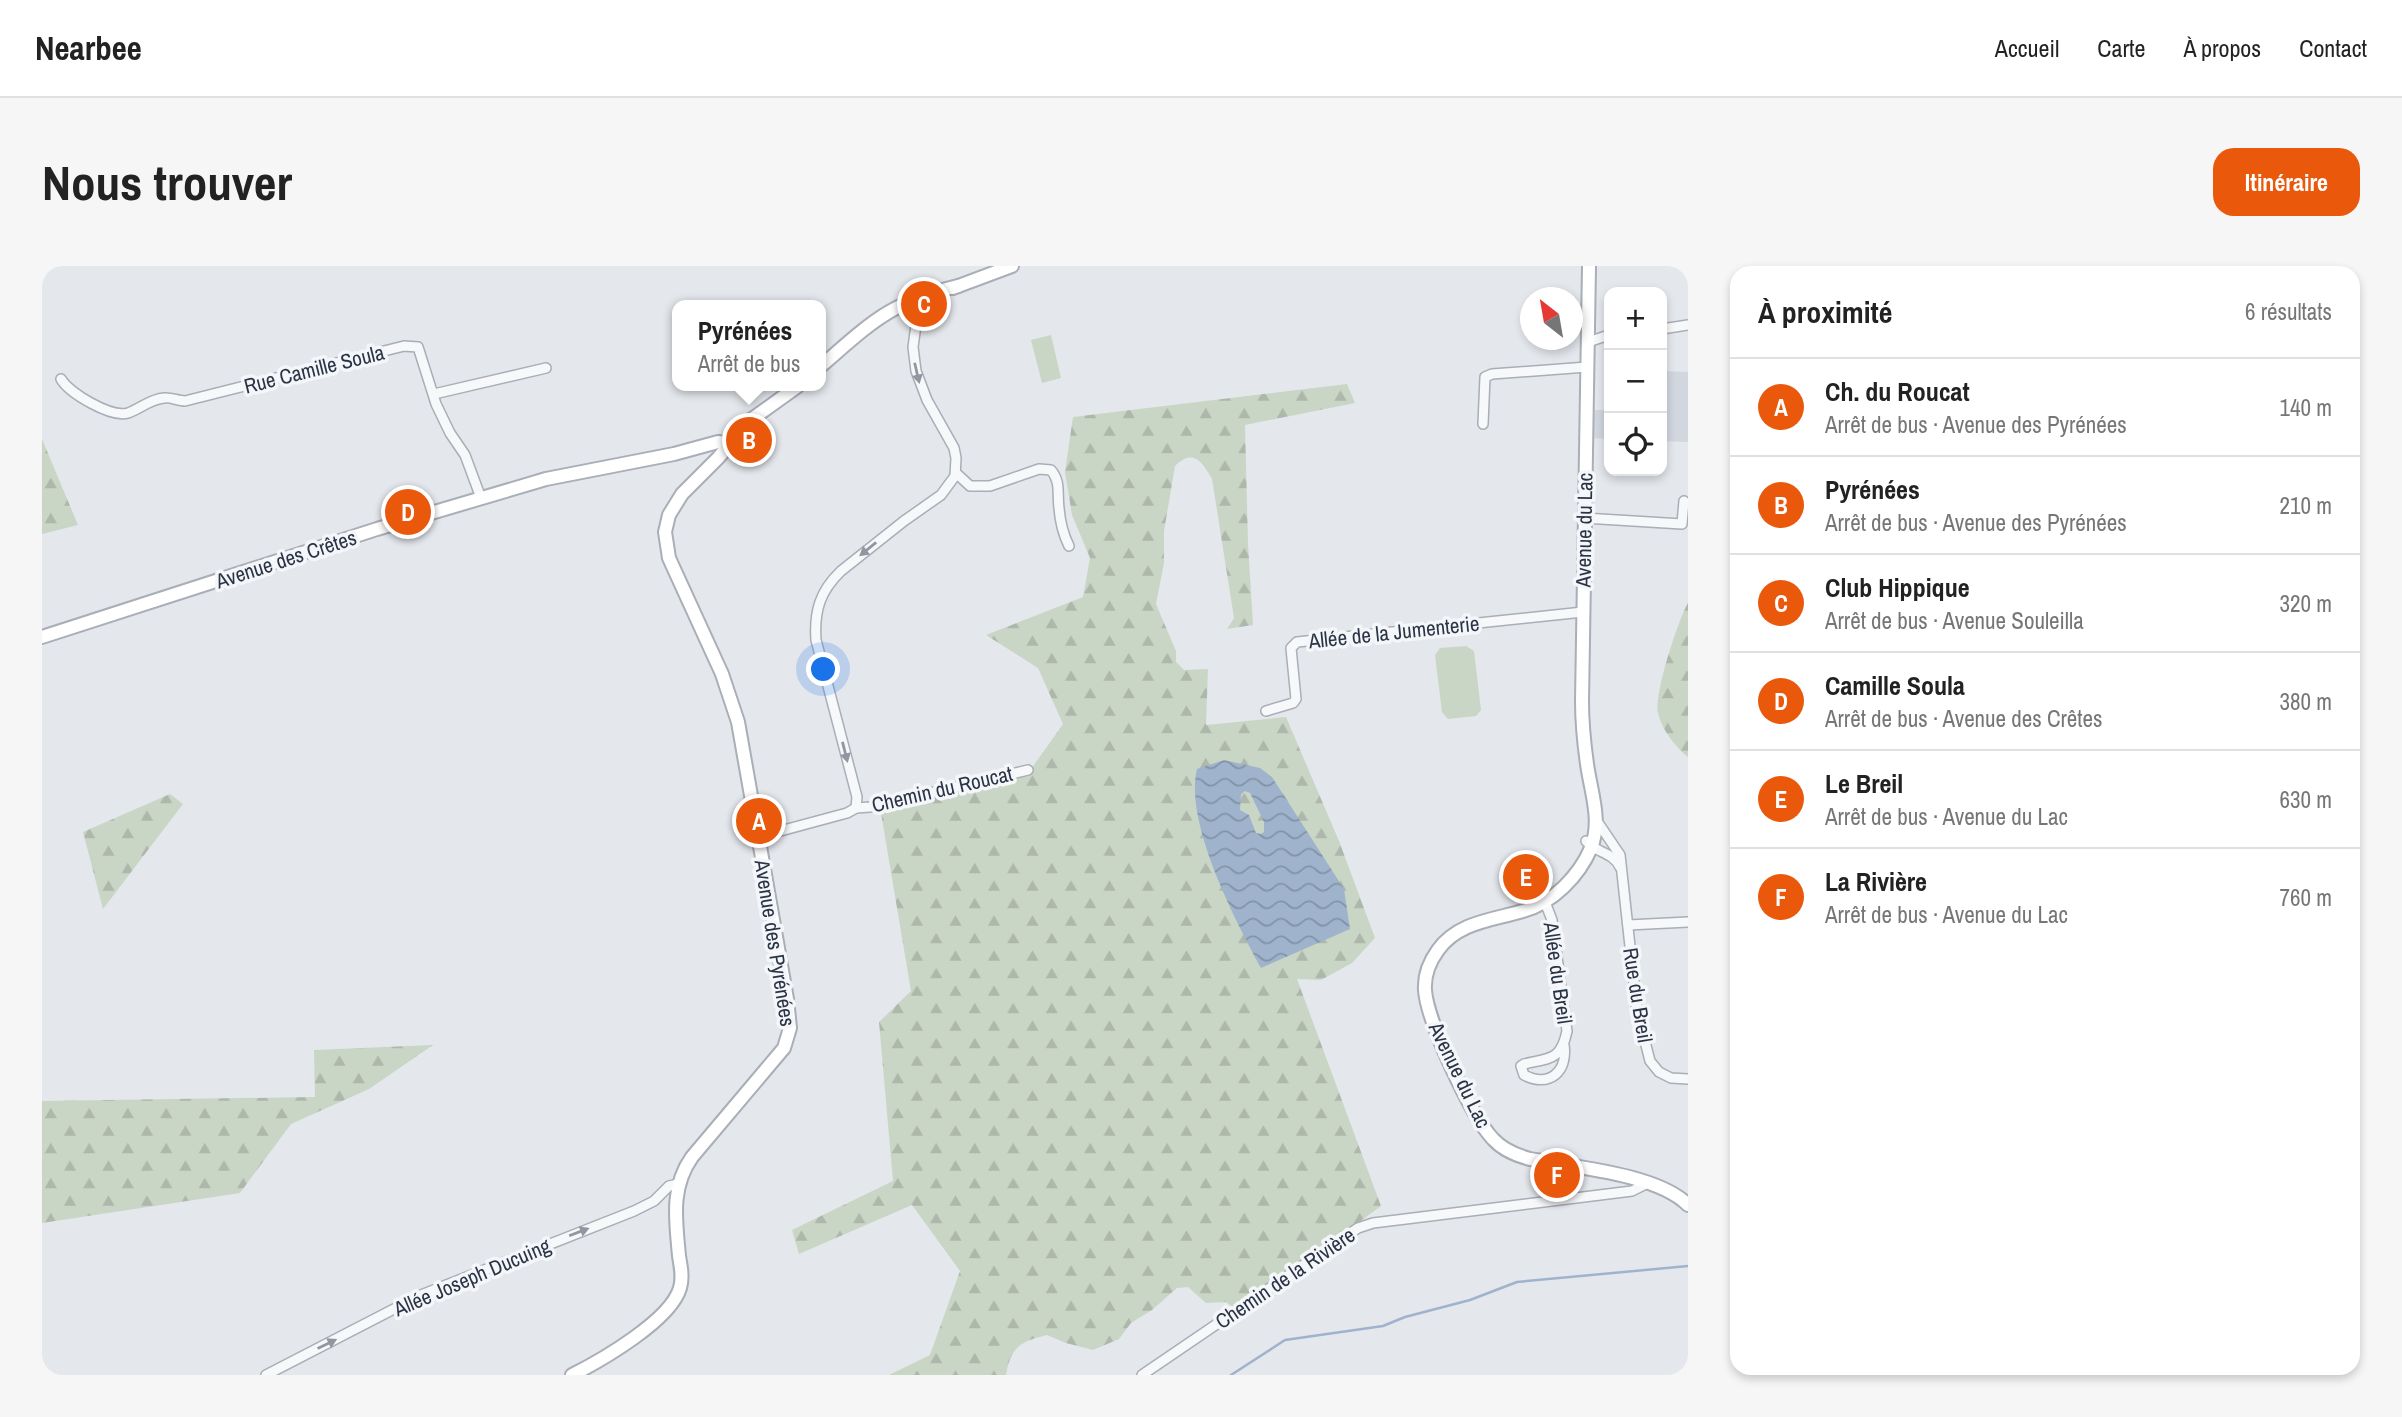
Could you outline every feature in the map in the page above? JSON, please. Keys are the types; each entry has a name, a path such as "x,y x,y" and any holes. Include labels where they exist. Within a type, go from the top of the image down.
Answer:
{"street":[{"path":"826,362 872,322 912,303 1012,266"},
{"name":"Avenue du Lac","path":"1589,266 1583,728 1597,821 1572,879 1545,902 1525,911 1474,924 1451,936 1442,945 1430,964 1426,995 1436,1028 1480,1121 1499,1145 1516,1155 1530,1159 1646,1182 1675,1194 1688,1205"},
{"path":"856,808 857,797 816,640 815,624 819,601 831,581 841,571 894,528 941,495 956,473 954,449 927,400 916,370 913,347 917,318 912,303"},
{"path":"1667,328 1688,325"},
{"path":"1588,327 1604,334"},
{"path":"1588,342 1604,337"},
{"name":"Rue Camille Soula","path":"61,379 73,393 112,413 120,414 156,399 166,397 186,401 404,346 418,347 442,418 465,455 481,498"},
{"path":"1483,424 1485,377 1492,374 1587,367"},
{"path":"434,394 545,368"},
{"name":"Avenue des Pyrénées","path":"572,1375 654,1323 676,1299 681,1275 675,1219 678,1184 692,1157 784,1048 789,1036 787,999 738,722 722,674 675,573 666,547 665,532 669,515 691,484 718,458 734,437 792,391"},
{"name":"Avenue des Pyrénées","path":"691,484 722,462 734,437 786,405 802,391"},
{"name":"Avenue des Crêtes","path":"42,637 481,498 567,474 734,437"},
{"name":"Avenue des Crêtes","path":"653,457 734,437"},
{"path":"707,444 718,458"},
{"path":"956,473 970,486 990,486 1039,469 1051,470 1058,478 1058,505 1063,533 1069,546"},
{"path":"1584,518 1685,524 1684,501"},
{"name":"Allée de la Jumenterie","path":"1266,711 1293,703 1296,699 1291,648 1297,642 1583,612"},
{"name":"Chemin du Roucat","path":"758,837 847,813 856,808 1028,770"},
{"name":"Avenue du Lac","path":"1590,842 1591,793"},
{"name":"Rue du Breil","path":"1597,821 1620,855 1637,1010 1650,1061 1659,1072 1671,1078 1688,1079"},
{"path":"1590,842 1616,850"},
{"path":"1590,842 1611,855 1621,868"},
{"name":"Allée du Breil","path":"1545,902 1552,920 1567,1031 1564,1045 1566,1057 1562,1069 1554,1076 1530,1078 1524,1075 1521,1066 1524,1063 1545,1061 1556,1056 1564,1045"},
{"name":"Rue du Breil","path":"1628,925 1688,922"},
{"name":"Chemin de la Rivière","path":"1142,1375 1358,1228 1373,1223 1632,1191 1646,1182"},
{"name":"Allée Joseph Ducuing","path":"266,1375 421,1295 634,1211 654,1201 669,1186 678,1184"}],"shaded area":[{"path":"1667,371 1688,372 1688,442 1667,441"},
{"path":"1595,410 1604,410 1604,439 1592,438"}],"green space":[{"path":"1051,335 1061,378 1042,383 1031,340"},
{"path":"1347,384 1355,403 1245,425 1253,625 1227,629 1234,618 1212,479 1197,459 1187,458 1175,466 1164,531 1164,563 1156,604 1176,651 1176,662 1184,670 1208,669 1206,725 1286,717 1339,841 1375,938 1352,963 1321,980 1297,979 1381,1206 1238,1311 1226,1302 1206,1303 1188,1287 1177,1288 1152,1310 1131,1323 1119,1339 1093,1350 1047,1335 1018,1347 1011,1358 1006,1375 889,1375 930,1355 960,1271 912,1205 799,1254 792,1230 893,1181 879,1022 911,991 880,807 1029,772 1063,724 1038,668 986,635 1083,597 1090,558 1072,515 1065,472 1073,417"},
{"path":"42,439 78,525 42,534"},
{"path":"1688,603 1688,757 1666,731 1658,713 1658,704 1668,657"},
{"path":"1466,646 1474,651 1481,710 1476,716 1448,719 1442,712 1435,655 1440,648"},
{"path":"170,794 183,804 103,909 83,832"},
{"path":"433,1045 369,1089 291,1124 240,1193 42,1223 42,1101 315,1097 314,1050"}],"water":[{"path":"1224,760 1260,768 1272,777 1344,889 1350,929 1261,968 1226,898 1205,843 1195,791 1197,769","holes":["1245,791 1250,793 1264,822 1264,832 1261,834 1256,833 1249,815 1240,810 1241,794"]}],"waterway":[{"path":"1231,1375 1285,1340 1383,1326 1405,1317 1470,1300 1517,1282 1688,1266"}],"place":[{"name":"Club Hippique","path":"924,304"},
{"name":"Pyrénées","path":"749,440"},
{"name":"Camille Soula","path":"408,512"},
{"name":"Ch. du Roucat","path":"759,821"},
{"name":"Le Breil","path":"1526,877"},
{"name":"La Rivière","path":"1557,1175"}]}
